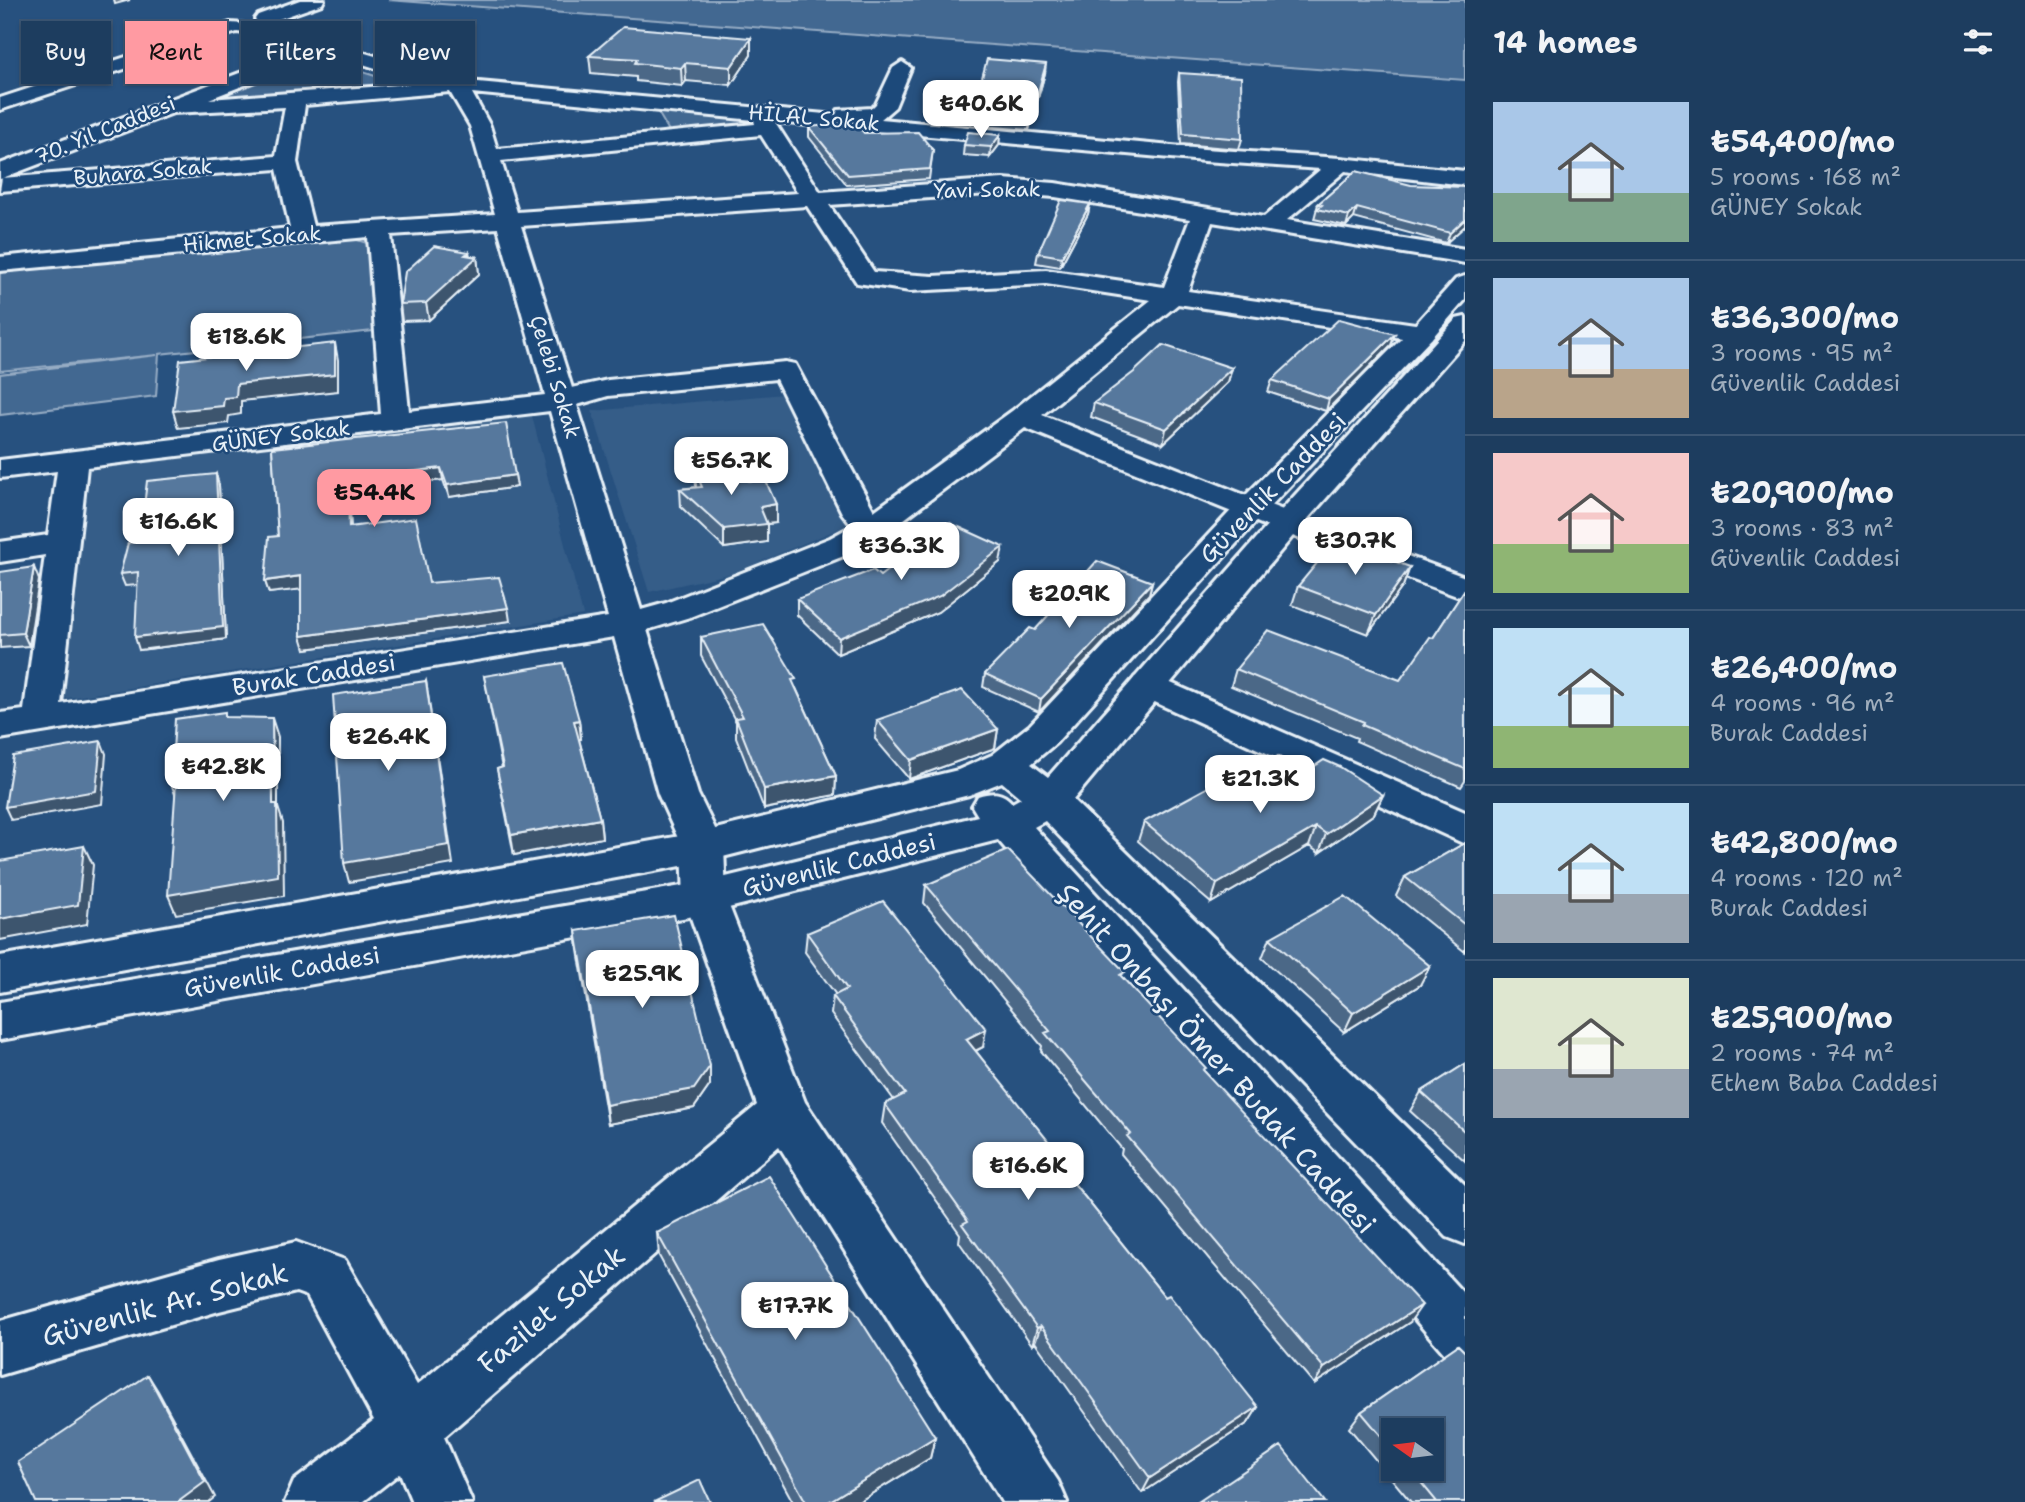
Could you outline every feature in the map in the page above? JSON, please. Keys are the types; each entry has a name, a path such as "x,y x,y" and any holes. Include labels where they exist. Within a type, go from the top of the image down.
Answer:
{"main road":[{"path":"285,21 316,0"},
{"path":"227,27 241,29"},
{"path":"0,104 236,27"},
{"name":"70. Yıl Caddesi","path":"0,172 165,107 241,52"},
{"path":"361,56 455,86"},
{"path":"518,92 535,83 546,83 867,115 877,114 885,107 902,68"},
{"path":"165,107 296,100 455,86"},
{"name":"HİLAL Sokak","path":"455,86 765,121 836,120 1204,155 1340,164 1465,178"},
{"name":"Çelebi Sokak","path":"455,86 464,94 480,126 505,219 563,401 678,794 703,847"},
{"path":"296,100 286,162 303,234"},
{"path":"488,156 765,121 866,278 911,284 1004,276 1046,277 1451,335"},
{"path":"1003,186 1028,139"},
{"path":"1174,295 1199,198 1204,155"},
{"name":"Buhara Sokak","path":"0,185 286,162"},
{"path":"1269,224 1340,164"},
{"name":"Yavi Sokak","path":"505,219 815,201 1003,186 1199,198 1269,224 1465,256"},
{"name":"Hikmet Sokak","path":"0,264 303,234 505,219"},
{"path":"379,228 396,421"},
{"name":"Güvenlik Caddesi","path":"0,1021 705,898 1007,823 1050,801 1451,335 1465,284"},
{"name":"Burak Caddesi","path":"0,726 628,624 713,597 842,545 873,528 1022,417 1174,295"},
{"name":"Güvenlik Caddesi","path":"0,974 703,847 987,773 1043,734 1252,507 1451,335"},
{"name":"GÜNEY Sokak","path":"0,469 563,401 608,387 785,370 858,513 873,528"},
{"path":"1022,417 1287,523 1465,589"},
{"path":"41,719 73,461"},
{"path":"0,552 63,542"},
{"path":"1149,685 1465,829"},
{"name":"Şehit Onbaşı Ömer Budak Caddesi","path":"987,773 1050,801 1465,1220"},
{"name":"Şehit Onbaşı Ömer Budak Caddesi","path":"987,773 1007,823 1464,1331"},
{"path":"703,847 705,898 784,1112 1037,1502"},
{"name":"Fazilet Sokak","path":"315,1502 410,1428 784,1112"},
{"name":"Güvenlik Ar. Sokak","path":"0,1348 219,1285 296,1267 326,1278 410,1428 442,1502"}],"shaded area":[{"path":"388,0 1465,0 1465,80"},
{"path":"361,71 375,76 375,84 400,84 425,92 176,111 246,84 361,84"},
{"path":"656,109 755,119 748,129 672,136"},
{"path":"354,239 370,244 373,331 159,354 156,396 0,415 0,374 157,355 0,371 0,272"},
{"path":"784,394 848,525 733,573 649,592 592,411"},
{"path":"532,416 583,615 56,700 84,470"}],"building":[{"path":"623,27 751,38 731,67 685,63 681,68 635,63 637,59 589,56"},
{"path":"987,59 1046,64 1030,120 972,115"},
{"path":"1179,73 1241,77 1242,139 1183,134"},
{"path":"855,122 864,133 918,132 933,150 930,169 848,175 809,127"},
{"path":"968,132 1000,135 991,147 964,145"},
{"path":"1356,171 1411,185 1465,187 1465,219 1450,233 1357,208 1349,216 1317,209 1322,205 1318,204"},
{"path":"1061,200 1090,204 1062,257 1038,253"},
{"path":"434,246 469,252 465,255 477,257 426,303 400,304 405,272"},
{"path":"1339,319 1395,334 1329,399 1272,380"},
{"path":"335,343 335,374 237,384 236,397 224,398 223,406 173,411 180,360"},
{"path":"1163,345 1232,368 1166,429 1094,403 1134,372"},
{"path":"506,423 515,475 447,485 441,468 347,479 349,527 416,518 429,583 499,577 508,608 301,636 301,576 265,581 269,537 278,536 272,448"},
{"path":"742,464 749,481 765,479 776,504 760,507 767,524 724,529 680,489 702,487 695,470"},
{"path":"216,474 223,627 135,637 138,572 120,574 128,543 140,541 147,481"},
{"path":"950,523 1003,547 940,596 839,638 797,599 873,570 880,576"},
{"path":"1336,540 1410,567 1376,615 1298,586"},
{"path":"1097,561 1152,582 1041,699 985,674 1030,628 1035,630"},
{"path":"34,567 23,633 0,635 0,572"},
{"path":"1465,589 1465,769 1362,725 1364,722 1236,669 1268,630 1400,680 1430,637 1433,638"},
{"path":"763,624 796,679 792,680 836,776 764,789 736,718 743,717 701,637"},
{"path":"563,663 579,720 574,721 600,819 511,835 497,769 503,767 484,676"},
{"path":"426,681 449,845 344,863 333,695"},
{"path":"962,690 998,729 911,760 877,720"},
{"path":"225,712 225,717 272,718 273,804 277,804 278,876 168,895 176,783 171,783 175,719"},
{"path":"101,741 96,791 5,807 13,756"},
{"path":"1278,756 1304,773 1324,760 1340,767 1383,795 1326,834 1316,827 1217,884 1144,822 1214,784 1223,791"},
{"path":"1465,843 1465,925 1405,877"},
{"path":"84,846 78,905 0,919 0,861"},
{"path":"1008,850 1125,972 1120,975 1206,1068 1203,1070 1422,1305 1324,1368 1127,1136 1131,1134 1045,1033 1050,1031 926,885"},
{"path":"1345,896 1430,966 1353,1013 1270,938"},
{"path":"883,901 986,1029 966,1039 1049,1142 1043,1145 1165,1297 1169,1295 1258,1407 1150,1478 1041,1326 1037,1328 962,1224 968,1221 885,1104 905,1094 833,996 847,989 807,933"},
{"path":"674,915 710,1066 694,1089 606,1105 576,931"},
{"path":"1465,1064 1465,1132 1421,1092"},
{"path":"769,1176 935,1437 828,1502 806,1502 657,1233"},
{"path":"1458,1345 1465,1352 1465,1502 1437,1502 1420,1481 1444,1481 1444,1418 1381,1418 1381,1436 1361,1412"},
{"path":"148,1375 205,1482 178,1502 36,1502 18,1462"},
{"path":"1281,1446 1325,1502 1198,1502"},
{"path":"700,1480 710,1502 654,1502"}]}
